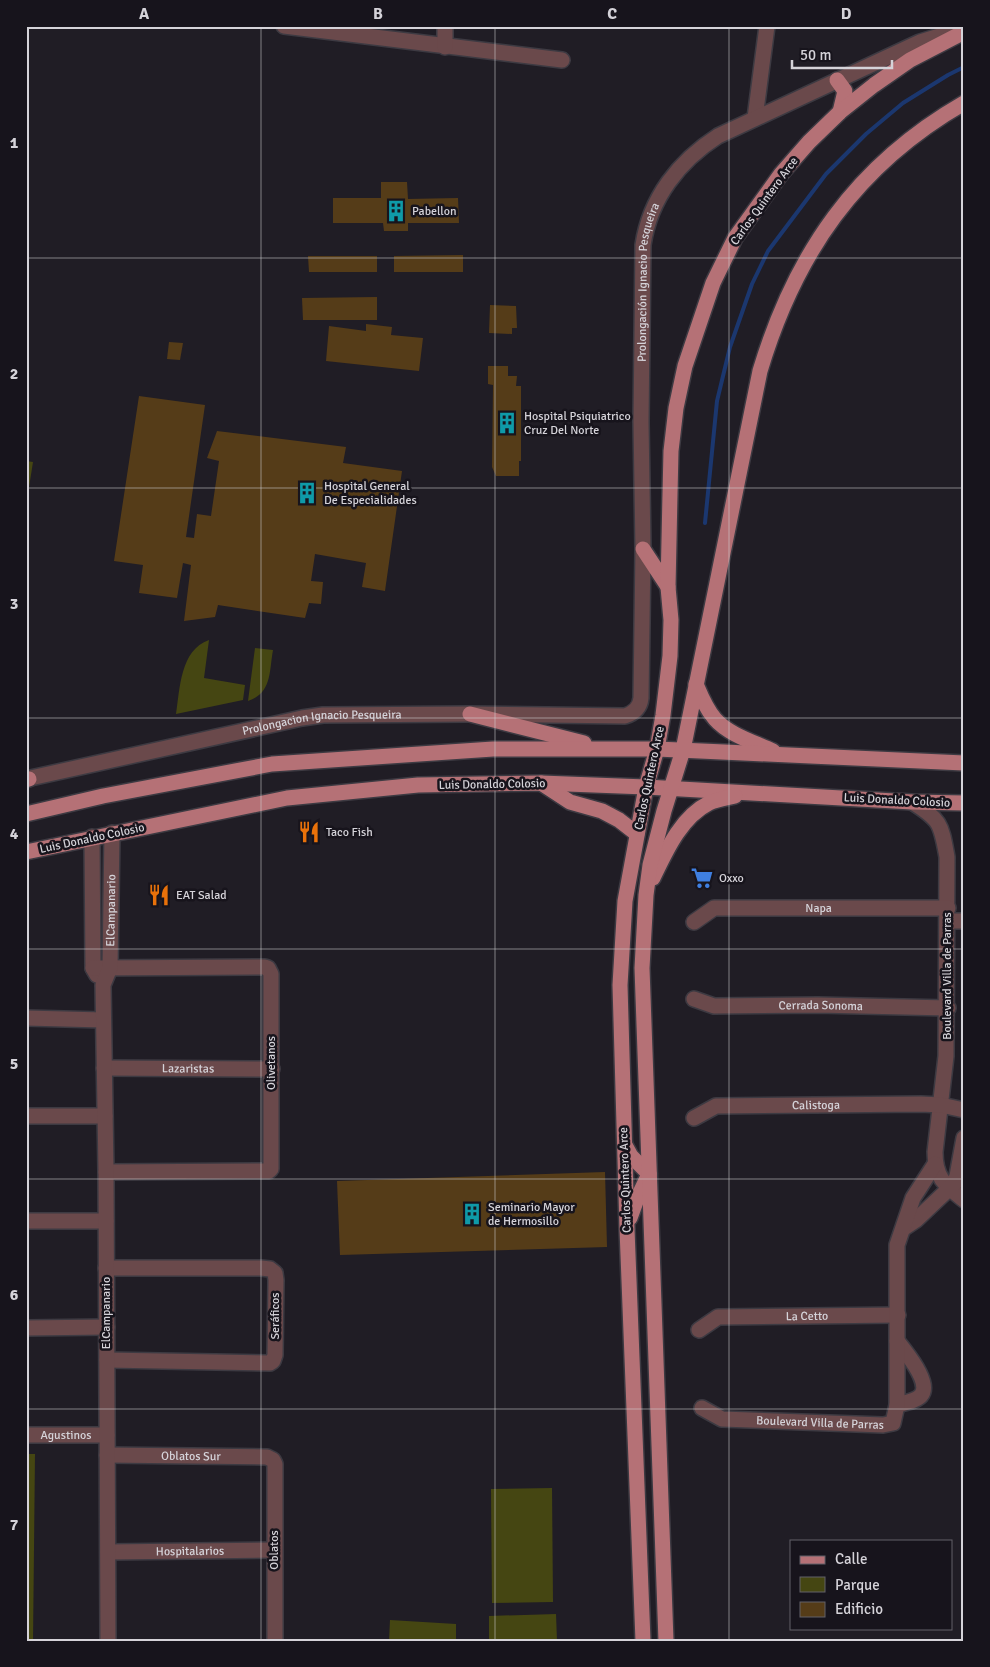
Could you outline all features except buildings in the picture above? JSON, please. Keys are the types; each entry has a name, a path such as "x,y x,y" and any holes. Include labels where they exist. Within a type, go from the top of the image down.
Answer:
{"main road":[{"name":"Carlos Quintero Arce","path":"643,1641 624,1144 620,985 625,901 646,787 657,749 667,690 671,620 668,587 671,451 676,408 685,366 713,282 735,238 781,174 809,142 840,112 874,85 910,60 964,30"},
{"path":"837,80 845,91 840,112"},
{"name":"Carlos Quintero Arce","path":"665,1641 642,968 646,895 650,864 683,750 760,371 770,336 799,270 839,210 863,182 889,157 917,134 964,103"},
{"path":"643,549 668,587"},
{"path":"696,684 705,705 715,719 730,732 781,755"},
{"path":"470,714 609,749"},
{"path":"26,814 112,794 272,764 493,749 657,749 964,763"},
{"path":"541,783 570,802 602,811 619,820 637,834"},
{"name":"Luis Donaldo Colosio","path":"26,852 287,798 418,785 541,783 964,803"},
{"path":"646,895 672,842 681,827 694,814 709,803 754,792"},
{"path":"624,1144 631,1156 649,1174 637,1199 627,1229"},
{"path":"640,1556 652,1561 659,1615 665,1641"}],"street":[{"path":"284,26 562,60"},
{"path":"445,26 445,47"},
{"path":"754,118 767,26"},
{"name":"Prolongación Ignacio Pesqueira","path":"625,716 637,709 641,698 643,549 641,415 642,245 651,213 661,194 686,161 718,136 920,42 964,30"},
{"name":"Prolongacion Ignacio Pesqueira","path":"27,779 302,718 323,715 625,716"},
{"name":"Boulevard Villa de Parras","path":"702,1408 722,1419 883,1425 894,1423 897,1405 897,1245 913,1198 935,1164 934,1152 942,1105 948,1008 947,857 942,828 928,812 912,802"},
{"name":"ElCampanario","path":"108,1641 106,1172 103,985 110,968 112,833"},
{"name":"ElCampanario","path":"92,837 92,968"},
{"name":"Napa","path":"694,922 714,908 948,915 964,921"},
{"path":"92,968 103,985"},
{"name":"Olivetanos","path":"92,968 268,968 271,974 272,1166 269,1171 106,1172"},
{"name":"Cerrada Sonoma","path":"694,999 714,1006 818,1005 948,1008"},
{"path":"26,1018 103,1020"},
{"name":"Lazaristas","path":"104,1068 272,1069"},
{"name":"Calistoga","path":"694,1118 716,1106 922,1104 942,1105 964,1110"},
{"path":"26,1116 105,1116"},
{"path":"904,1228 916,1220 950,1189 957,1176 964,1138"},
{"path":"935,1164 942,1181 964,1200"},
{"path":"26,1221 106,1220"},
{"name":"Seráficos","path":"106,1268 261,1268 270,1269 274,1273 276,1280 275,1355 270,1363 107,1360"},
{"name":"La Cetto","path":"699,1330 718,1317 898,1315"},
{"path":"26,1328 107,1326"},
{"path":"897,1341 920,1375 924,1383 924,1389 917,1398 897,1405"},
{"name":"Agustinos","path":"26,1436 107,1435"},
{"name":"Oblatos Sur","path":"107,1455 267,1457 273,1460"},
{"name":"Oblatos","path":"273,1460 275,1464 275,1641"},
{"name":"Hospitalarios","path":"108,1552 274,1550"}],"green space":[{"path":"26,461 33,462 26,506"},
{"path":"209,640 204,678 245,685 243,700 176,714 183,671 187,661 199,645"},
{"path":"255,648 273,650 270,674 261,693 248,701"},
{"path":"26,1454 35,1454 33,1641 26,1641"},
{"path":"552,1488 553,1602 492,1603 491,1489"},
{"path":"556,1614 557,1641 489,1641 489,1616"},
{"path":"390,1620 456,1624 456,1641 389,1641"}],"waterway":[{"path":"705,523 717,401 730,347 752,284 768,251 826,174 866,134 903,103 964,67"}],"place":[{"name":"Pabellon","path":"396,211"},
{"name":"Hospital Psiquiatrico Cruz Del Norte","path":"507,423"},
{"name":"Hospital General De Especialidades","path":"307,493"},
{"name":"Taco Fish","path":"309,832"},
{"name":"Oxxo","path":"702,878"},
{"name":"EAT Salad","path":"159,895"},
{"name":"Seminario Mayor de Hermosillo","path":"472,1214"}]}
